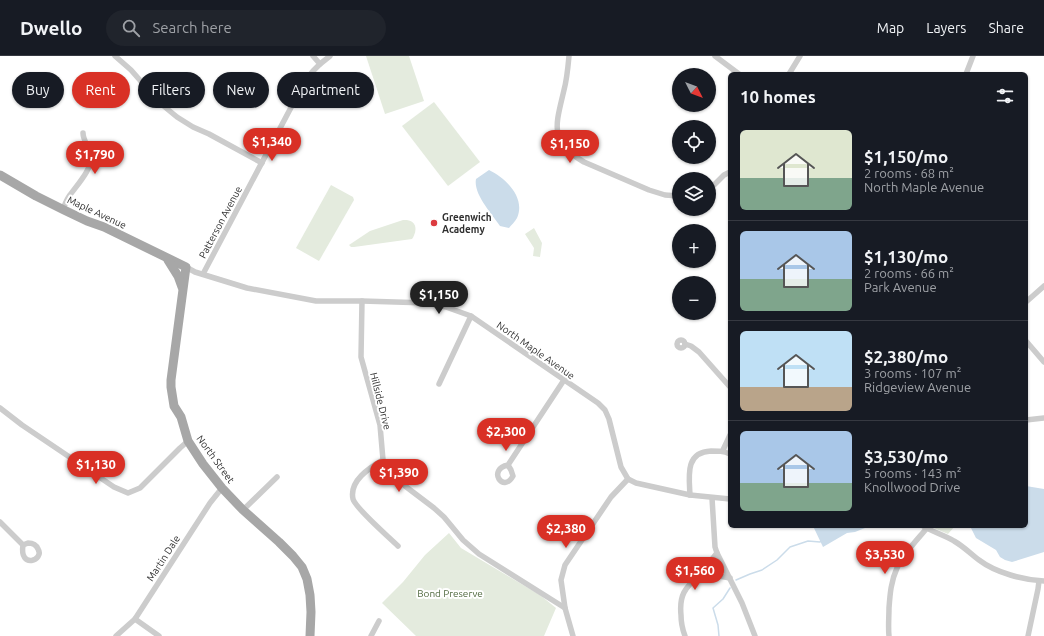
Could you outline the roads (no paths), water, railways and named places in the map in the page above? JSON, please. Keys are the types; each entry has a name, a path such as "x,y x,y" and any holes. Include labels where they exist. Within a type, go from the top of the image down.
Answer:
{"main road":[{"name":"Maple Avenue","path":"0,175 36,196 186,267"},
{"path":"166,257 178,276 183,288"},
{"name":"North Street","path":"186,267 171,387 174,406 180,417 188,441 203,464 222,488 243,510 279,542 302,567 307,579 310,595 310,636"}],"street":[{"path":"115,56 132,70 157,100 177,117 262,163"},
{"path":"313,56 320,64"},
{"name":"Patterson Avenue","path":"203,274 306,81 313,71 330,56"},
{"path":"569,56 566,82 559,108 557,128 558,135 565,148 575,157 584,162 649,190 664,195 672,196"},
{"path":"714,56 736,72"},
{"path":"790,72 800,56"},
{"path":"967,72 973,56"},
{"path":"63,209 91,162 90,149 83,137 83,133"},
{"path":"716,183 728,173"},
{"name":"North Maple Avenue","path":"186,267 195,272 247,288 316,301 362,301 428,304 446,307 471,316 598,403 605,410 609,419 621,467 628,479"},
{"path":"1028,300 1044,286"},
{"name":"Hillside Drive","path":"362,301 361,357 380,425 383,460 390,473 444,517 478,554 565,608"},
{"path":"439,384 471,316"},
{"path":"1028,343 1044,362"},
{"path":"685,344 691,346 699,352 728,385"},
{"path":"508,466 564,380"},
{"path":"0,408 22,425 114,487 128,493 140,488 188,441"},
{"path":"1028,420 1044,418"},
{"path":"723,450 728,439"},
{"path":"690,495 690,465 696,456 704,451 723,450 728,453"},
{"path":"383,460 372,466 357,479 353,490 353,500 359,509 398,546"},
{"path":"243,510 277,477"},
{"path":"573,636 565,608 561,580 565,565 612,497 628,479 636,483 690,495 728,499"},
{"name":"Martin Dale","path":"116,636 135,619 210,503 222,488"},
{"path":"712,498 715,547 742,603 755,636"},
{"path":"0,522 23,545"},
{"path":"889,636 890,590 897,568 924,528"},
{"path":"927,528 955,541 987,565 1009,574 1041,581 1028,636"},
{"path":"685,636 682,628 680,606 683,593 717,553"},
{"path":"700,574 730,578"},
{"path":"135,619 159,636"},
{"path":"371,636 379,621"}],"water":[{"path":"489,170 508,183 517,196 519,211 517,218 509,228 500,226 484,204 477,191 476,179"},
{"path":"1028,486 1044,489 1044,552 1012,562 1000,557 996,550 976,538 971,528 1028,528"},
{"path":"814,528 865,528 847,533 823,547"}],"waterway":[{"path":"736,580 762,570 777,560 790,547 808,541 821,541"},
{"path":"719,636 718,625 713,608 723,599 730,588"}],"place":[{"name":"Greenwich Academy","path":"434,223"}],"park label":[{"name":"Bond Preserve","path":"450,593"}]}
